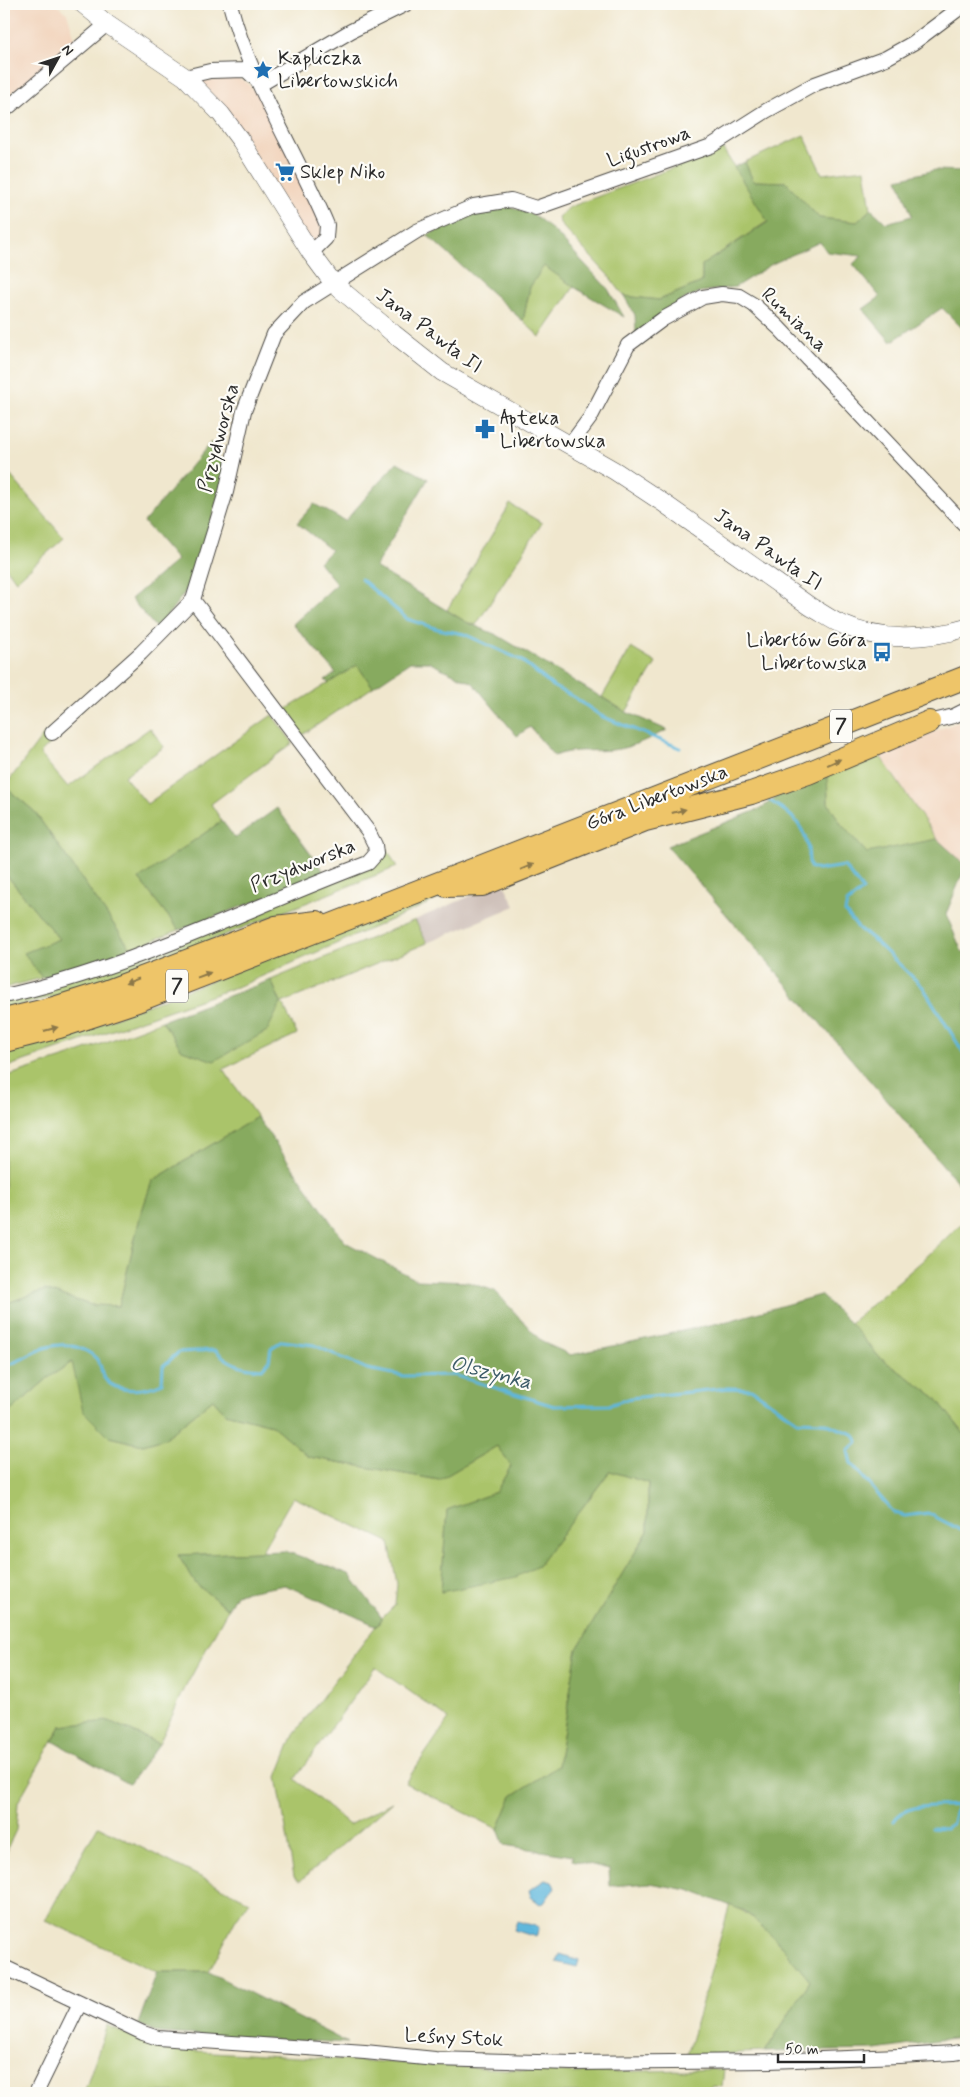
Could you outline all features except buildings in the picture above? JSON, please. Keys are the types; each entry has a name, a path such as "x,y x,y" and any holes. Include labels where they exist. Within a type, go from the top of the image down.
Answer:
{"highway":[{"name":"Góra Libertowska","path":"4,1040 59,1027 117,1008 966,677"},
{"name":"7","path":"431,886 482,885 645,820 751,793 808,773 929,722"},
{"name":"Góra Libertowska","path":"4,1020 80,1000 276,927 347,919"}],"street":[{"name":"Jana Pawła II","path":"83,4 107,24 186,77 221,114 241,141 311,253 334,284 442,372 662,502 811,607 839,623 877,634 900,637 933,636 966,628"},
{"path":"230,4 236,27 261,84 327,225 326,238 311,253"},
{"path":"261,84 351,32 406,4"},
{"name":"Ligustrowa","path":"334,284 416,231 474,206 511,200 536,208 711,146 766,111 815,84 886,58 908,46 965,4"},
{"path":"4,111 107,24"},
{"path":"186,77 210,71 246,70 261,84"},
{"name":"Przydworska","path":"52,733 141,653 194,600 226,492 244,411 274,334 304,302 334,284"},
{"name":"Rumiana","path":"570,446 590,418 628,346 662,319 704,297 722,294 739,296 754,305 779,328 966,526"},
{"name":"Przydworska","path":"4,996 46,987 113,964 368,863 376,854 375,845 368,831 194,600"},
{"path":"929,722 954,716 966,710"},
{"name":"Leśny Stok","path":"4,1966 158,2038 365,2052 435,2059 572,2063 720,2062 945,2054 966,2050"},
{"path":"36,2093 80,2003"}],"shaded area":[{"path":"4,4 55,4 67,13 75,39 4,100"},
{"path":"237,77 247,83 261,99 321,222 322,236 310,247 241,132 202,81"},
{"path":"966,719 966,865 937,839 878,753"},
{"path":"503,882 515,906 427,943 415,920"}],"green space":[{"path":"804,135 822,174 865,169 871,209 857,222 819,218 786,182 753,181 745,162"},
{"path":"723,149 768,221 702,265 702,282 659,300 624,296 608,275 561,225 558,217 570,207"},
{"path":"745,162 753,181 786,182 819,218 857,222 871,209 886,223 912,216 898,179 935,170 966,171 966,332 942,308 891,342 863,309 880,297 853,264 862,256 827,252 820,242 772,264 735,287 700,292 681,301 636,334 635,315 624,296 659,300 702,282 702,265 768,222 734,167"},
{"path":"509,206 533,214 555,232 608,289 624,317 574,287 544,266 530,287 523,321 427,235 480,211"},
{"path":"544,265 574,287 540,337 523,321 530,287"},
{"path":"211,442 226,470 195,579 157,629 131,599 177,560 144,522"},
{"path":"397,462 428,479 375,567 466,622 497,635 626,712 667,730 641,742 619,749 576,751 554,756 530,727 517,736 473,683 428,662 410,662 373,687 357,665 329,683 325,680 336,673 293,624 337,584 319,562 331,550 297,523 314,504 345,521"},
{"path":"4,468 64,538 16,581 4,565"},
{"path":"510,504 542,523 476,625 466,622 447,610"},
{"path":"631,648 656,663 626,712 602,697"},
{"path":"357,665 373,687 301,736 282,712"},
{"path":"272,715 293,743 211,804 222,821 139,879 179,930 131,949 34,811 4,788 4,785 44,734 51,743 40,754 68,787 150,728 164,747 124,776 147,804"},
{"path":"878,753 937,839 867,854 841,824 828,803 827,769"},
{"path":"827,769 828,803 841,824 867,853 937,839 966,865 946,914 962,952 966,954 966,1192 667,846 762,808 793,783"},
{"path":"5,787 34,811 131,949 42,978 24,953 59,939 4,872"},
{"path":"277,808 326,875 179,930 139,879 222,821 235,838"},
{"path":"383,841 397,867 222,936 58,996 4,1009 4,1000 381,857"},
{"path":"498,870 500,876 443,897 242,985 4,1068 4,1050 29,1047 86,1029"},
{"path":"4,872 59,939 25,953 42,978 4,988"},
{"path":"415,920 427,943 282,1003 297,1034 223,1069 257,1117 152,1181 140,1217 119,1306 91,1305 45,1290 4,1304 4,1188 6,1185 4,1183 4,1077 69,1056 162,1021 182,1050 281,1003 271,980"},
{"path":"271,980 281,1003 267,1031 214,1061 182,1050 162,1021"},
{"path":"257,1117 345,1242 417,1280 468,1282 495,1291 542,1342 571,1355 728,1321 820,1295 850,1323 879,1357 935,1397 966,1436 966,2037 876,2050 765,2052 810,1981 775,1939 745,1911 688,1890 650,1883 610,1886 609,1869 572,1860 573,1856 504,1845 498,1829 512,1796 558,1766 577,1649 648,1531 648,1483 610,1471 538,1566 516,1577 441,1592 447,1510 496,1492 511,1466 497,1446 439,1480 309,1457 272,1425 225,1413 213,1399 164,1439 143,1445 109,1437 83,1411 72,1362 48,1378 4,1417 4,1304 45,1290 91,1305 119,1306 140,1217 152,1181"},
{"path":"966,1219 966,1436 935,1397 879,1357 850,1323 921,1262"},
{"path":"72,1362 109,1437 143,1445 164,1439 213,1399 225,1413 272,1425 309,1457 439,1480 497,1446 511,1466 496,1492 447,1510 441,1592 538,1566 610,1471 648,1483 648,1531 577,1649 558,1766 512,1796 498,1829 405,1783 449,1719 375,1667 295,1779 349,1825 392,1802 300,1881 294,1876 277,1777 294,1734 382,1618 395,1605 397,1584 389,1542 293,1497 261,1552 178,1555 196,1584 228,1609 185,1688 159,1744 109,1721 61,1726 18,1802 16,1830 4,1855 4,1417 48,1378"},
{"path":"285,1551 349,1574 382,1618 377,1626 285,1585 236,1594 228,1609 196,1584 178,1555"},
{"path":"109,1721 159,1744 129,1784 53,1741 61,1726"},
{"path":"98,1826 249,1901 235,1921 209,1972 157,1972 45,1920"},
{"path":"730,1904 754,1919 764,1928 810,1981 765,2052 687,2055"},
{"path":"157,1972 209,1972 348,2043 159,2033 138,2024"},
{"path":"107,2025 133,2037 195,2051 572,2073 724,2069 722,2087 713,2086 708,2093 84,2093"}],"water":[{"path":"545,1880 552,1882 555,1887 544,1903 540,1904 531,1897 529,1890"},
{"path":"517,1921 539,1927 536,1937 514,1930"},
{"path":"560,1954 579,1960 577,1967 557,1962"}],"waterway":[{"path":"361,579 407,619 438,629 464,634 521,660 554,687 574,697 601,716 680,748"},
{"path":"765,798 779,806 801,828 808,847 810,867 818,870 844,866 863,890 847,903 845,912 858,928 875,941 923,987 966,1057"},
{"name":"Olszynka","path":"4,1366 51,1346 68,1345 82,1349 95,1357 100,1365 102,1374 110,1384 132,1390 148,1388 162,1383 163,1366 179,1352 215,1350 236,1364 248,1368 262,1369 269,1361 271,1348 282,1341 314,1345 367,1369 404,1376 454,1375 554,1406 609,1405 631,1398 728,1388 751,1389 797,1421 822,1422 853,1434 858,1442 848,1451 851,1463 894,1513 905,1516 928,1513 966,1533"},
{"path":"931,1828 946,1829 953,1823 957,1805 966,1796"},
{"path":"894,1821 899,1815 914,1808 957,1805"}],"place":[{"name":"Kapliczka Libertowskich","path":"263,70"},
{"name":"Sklep Niko","path":"285,172"},
{"name":"Apteka Libertowska","path":"485,429"},
{"name":"Libertów Góra Libertowska","path":"882,652"}]}
